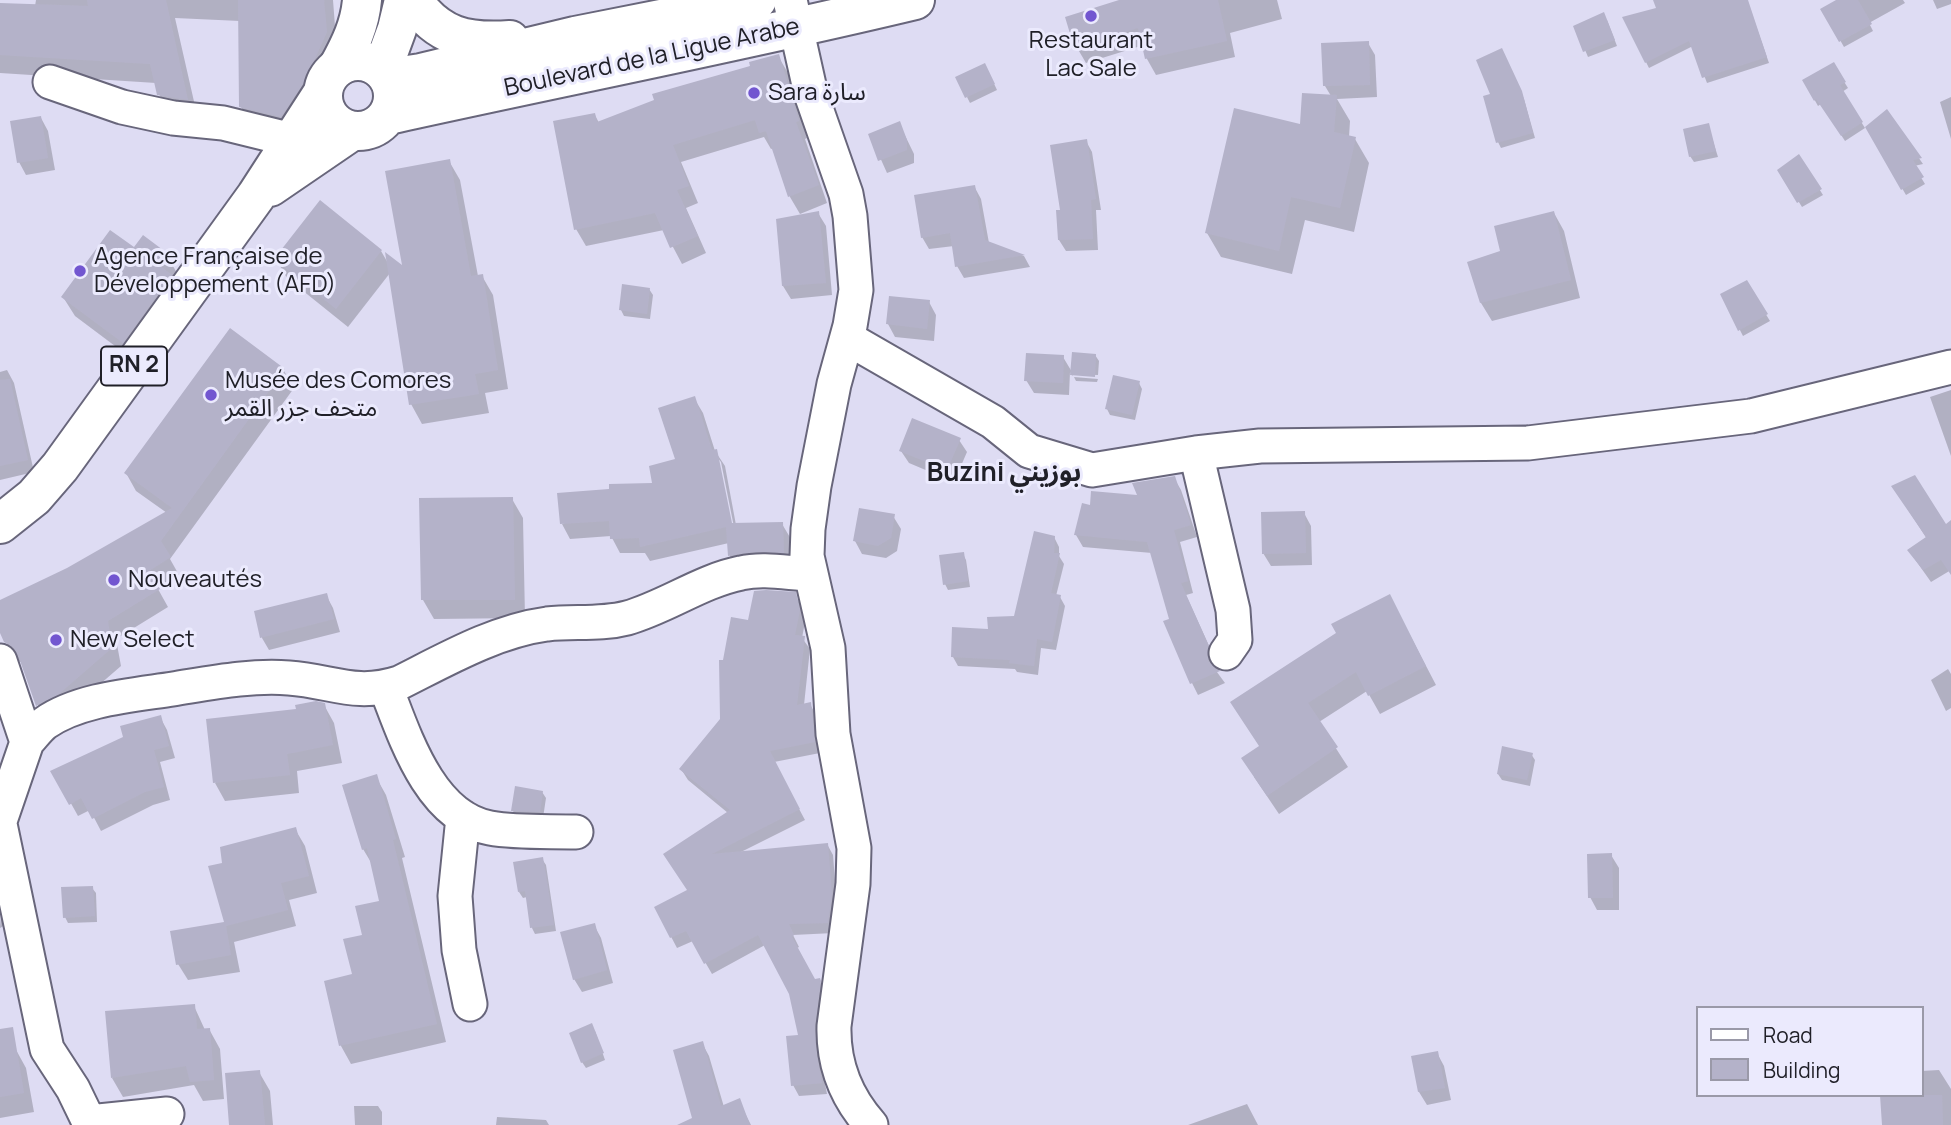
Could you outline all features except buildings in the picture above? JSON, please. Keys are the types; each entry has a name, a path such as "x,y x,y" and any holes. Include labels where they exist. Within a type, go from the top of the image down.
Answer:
{"main road":[{"path":"362,0 361,17 353,40 330,80 327,114 334,122 352,131 362,132 374,128 386,88 404,0"},
{"path":"413,0 434,25 462,38 490,41 575,36"},
{"name":"Boulevard de la Ligue Arabe","path":"386,88 421,73 575,36 757,0"},
{"name":"Boulevard de la Ligue Arabe","path":"386,88 590,70 793,14 915,0"},
{"path":"330,80 348,62 366,62 386,88"},
{"name":"RN 2","path":"0,524 34,497 60,467 256,196 330,80"},
{"name":"RN 2","path":"256,196 352,131"}],"street":[{"path":"793,14 811,94 846,194 856,290 847,338 834,384 808,529 810,574 828,648 833,734 854,848 853,884 834,1026 834,1050 849,1095 871,1125"},
{"path":"50,82 122,107 173,118 223,122 292,140"},
{"path":"847,338 993,422 1029,451 1092,470 1196,453 1260,446 1528,443 1751,416 1951,367"},
{"path":"1196,453 1233,610 1235,640 1226,653"},
{"path":"167,1114 89,1124 73,1089 47,1049 0,823 27,743 45,723 99,701 241,679 269,677 313,680 355,690 386,688 499,636 523,629 548,624 607,622 626,618 722,578 742,573 761,571 810,574"},
{"path":"0,661 27,743"},
{"path":"386,688 406,740 433,791 463,817 489,828 576,832"},
{"path":"463,817 455,897 459,950 470,1004"}],"place":[{"name":"Restaurant Lac Sale","path":"1091,16"},
{"name":"Sara سارة","path":"754,93"},
{"name":"Agence Française de Développement (AFD)","path":"80,271"},
{"name":"Musée des Comores متحف جزر القمر","path":"211,395"},
{"name":"Nouveautés","path":"114,580"},
{"name":"New Select","path":"56,640"}],"district":[{"name":"Buzini بوزيني","path":"1004,474"}]}
